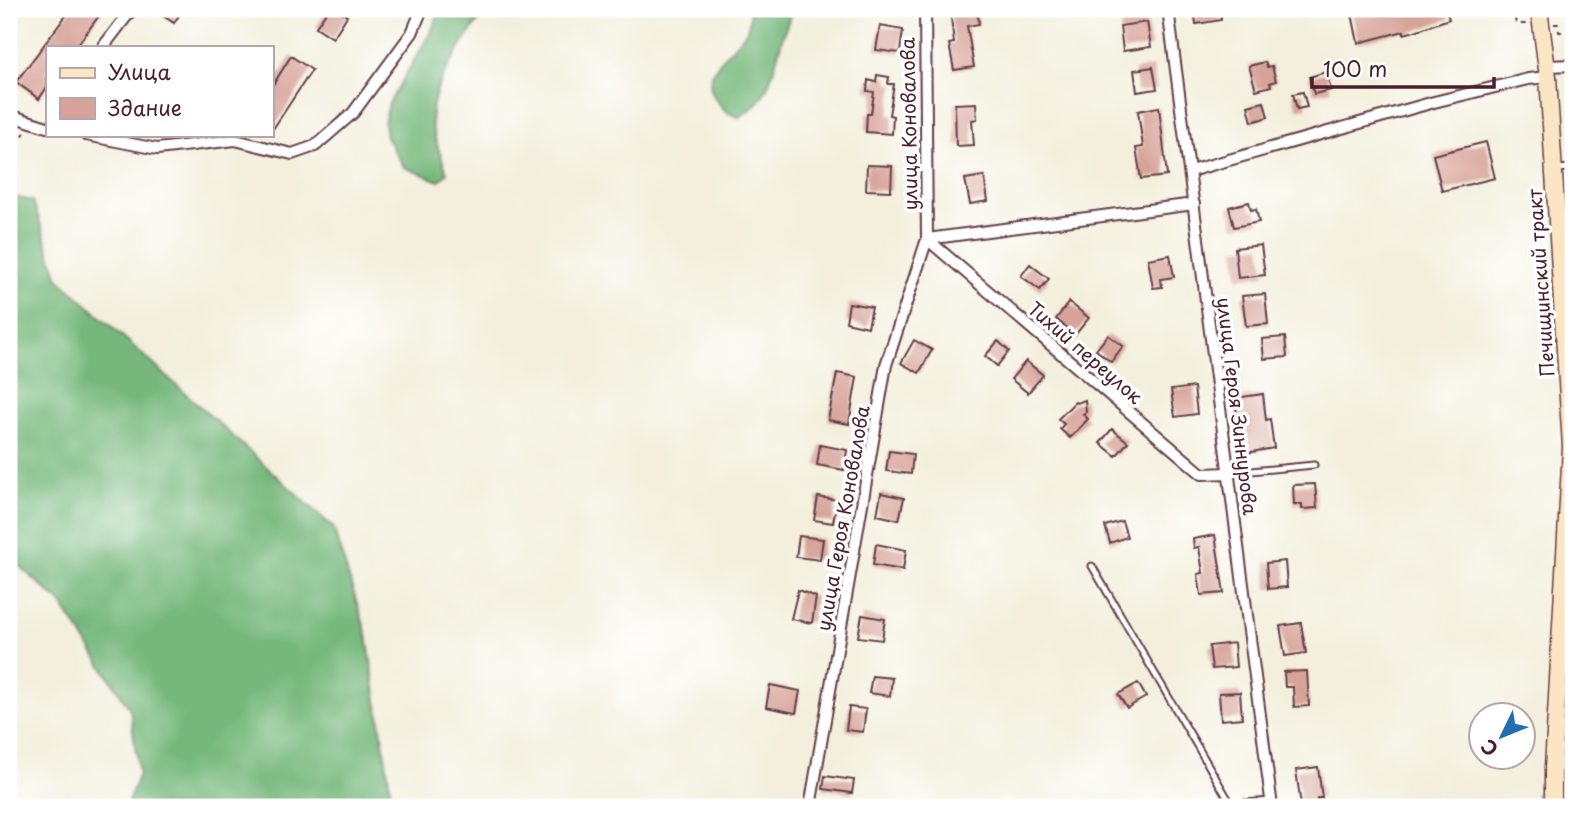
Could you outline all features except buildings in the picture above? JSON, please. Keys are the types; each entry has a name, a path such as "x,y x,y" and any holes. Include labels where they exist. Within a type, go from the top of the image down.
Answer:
{"street":[{"path":"104,46 132,9"},
{"path":"91,136 157,149 235,140 292,154 315,146 353,113 412,33 422,9"},
{"name":"улица Коновалова","path":"925,9 927,239"},
{"name":"улица Героя Зиннурова","path":"1168,9 1272,804"},
{"name":"Печищинский тракт","path":"1539,9 1567,295 1571,447 1552,807"},
{"path":"1190,171 1573,65"},
{"path":"9,115 43,125"},
{"path":"927,239 1194,204"},
{"name":"Тихий переулок","path":"927,239 1202,474 1229,472"},
{"name":"улица Героя Коновалова","path":"810,807 886,365 927,239"}],"lane":[{"path":"1554,169 1573,168"},
{"path":"1229,472 1314,466"},
{"path":"1091,566 1231,804 1272,804"}],"path":[{"path":"9,150 43,125"}],"green space":[{"path":"441,9 486,9 449,65 435,96 432,126 447,173 439,181 404,167 386,137 384,123 389,103 431,32"},
{"path":"750,9 794,9 769,84 755,105 739,117 720,105 712,92 710,82 718,64 747,30"},
{"path":"9,196 33,201 58,278 333,527 367,635 393,807 126,807 139,774 130,709 61,603 9,557"}]}
